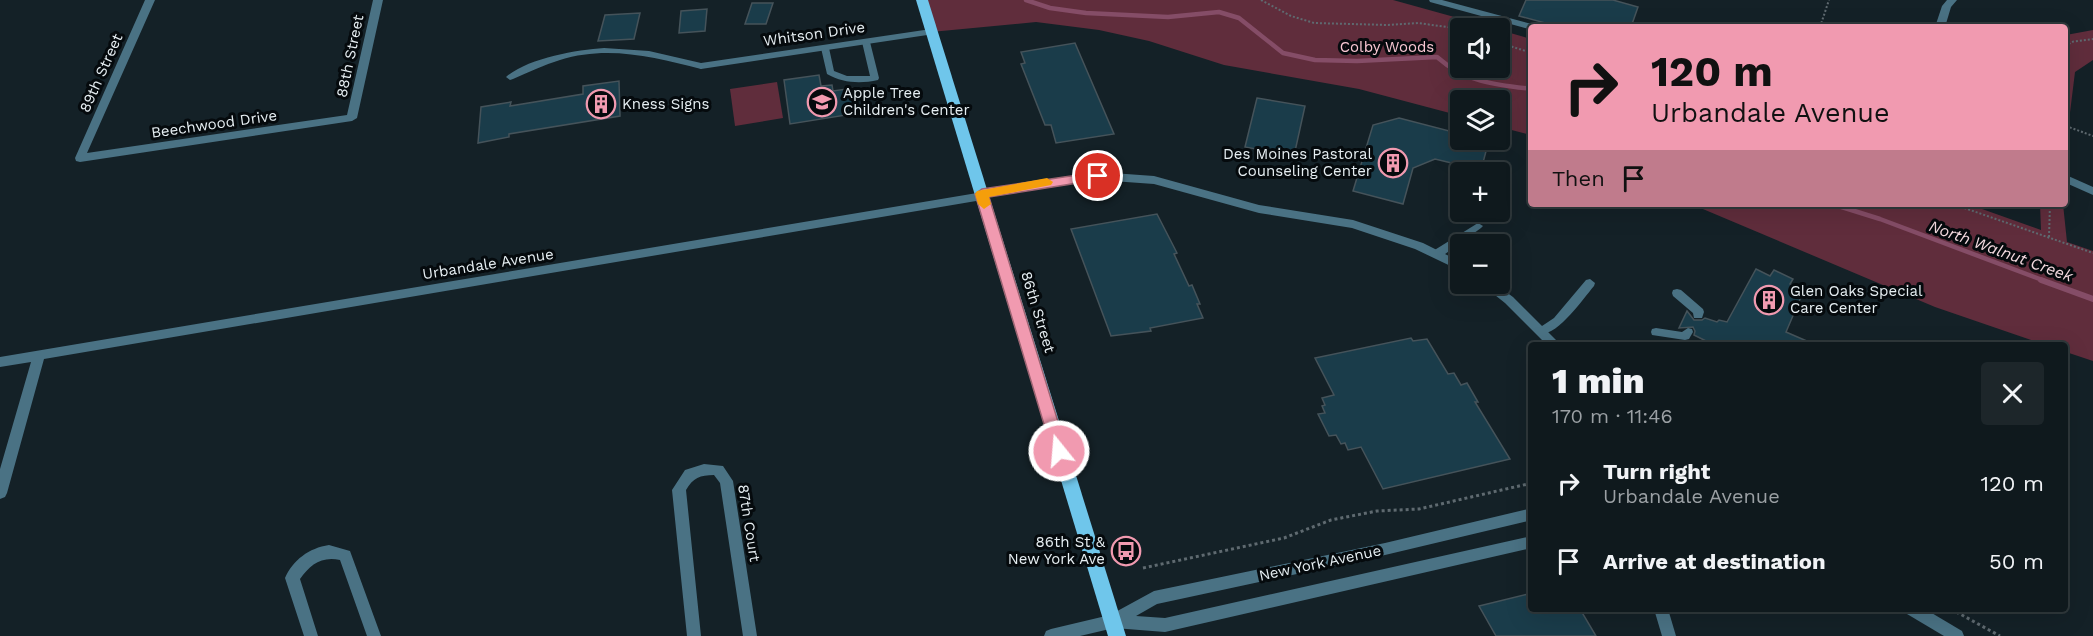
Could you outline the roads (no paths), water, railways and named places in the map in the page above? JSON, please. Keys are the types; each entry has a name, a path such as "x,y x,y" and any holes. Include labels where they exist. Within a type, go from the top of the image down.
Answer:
{"main road":[{"name":"86th Street","path":"922,0 1115,629"}],"street":[{"name":"89th Street","path":"80,158 150,0"},
{"name":"88th Street","path":"352,118 378,0"},
{"path":"1941,24 1947,6 1952,0"},
{"name":"Whitson Drive","path":"700,66 931,32"},
{"name":"Beechwood Drive","path":"80,158 352,118"},
{"name":"Urbandale Avenue","path":"0,362 1098,176 1154,180 1259,209 1353,224 1386,233 1450,261"},
{"path":"2068,180 2093,191"},
{"path":"1501,294 1552,342"},
{"path":"0,493 39,355"},
{"name":"87th Court","path":"694,636 679,490 686,476 702,468 718,470 726,481 750,636"},
{"name":"New York Avenue","path":"1115,629 1154,598 1386,549 1528,515"},
{"name":"New York Avenue","path":"1051,636 1165,626 1528,543"},
{"path":"311,636 292,578 300,565 316,553 334,550 345,555 374,636"},
{"path":"1663,612 1669,636"},
{"path":"1917,612 1957,636"}],"lane":[{"path":"1433,0 1528,26"},
{"path":"825,48 830,72 836,76 852,81 875,78 866,42"},
{"path":"510,77 555,57 589,49 649,52 700,66"},
{"path":"1437,254 1478,226"},
{"path":"1543,332 1558,321 1590,283"},
{"path":"1677,293 1700,312 1698,315"},
{"path":"1656,332 1685,336 1688,332"}],"waterway":[{"name":"North Walnut Creek","path":"1026,0 1050,8 1086,13 1168,17 1219,12 1239,18 1283,53 1315,60 1357,61 1437,57 1470,77 1494,84 1528,88"},
{"name":"North Walnut Creek","path":"1842,207 1880,219 2045,281"},
{"name":"North Walnut Creek","path":"2041,280 2093,299"}],"place":[{"name":"Apple Tree Children's Center","path":"822,102"},
{"name":"Kness Signs","path":"601,104"},
{"name":"Des Moines Pastoral Counseling Center","path":"1393,163"},
{"name":"Glen Oaks Special Care Center","path":"1769,300"},
{"name":"86th St & New York Ave","path":"1126,551"}],"park label":[{"name":"Colby Woods","path":"1387,47"}]}
